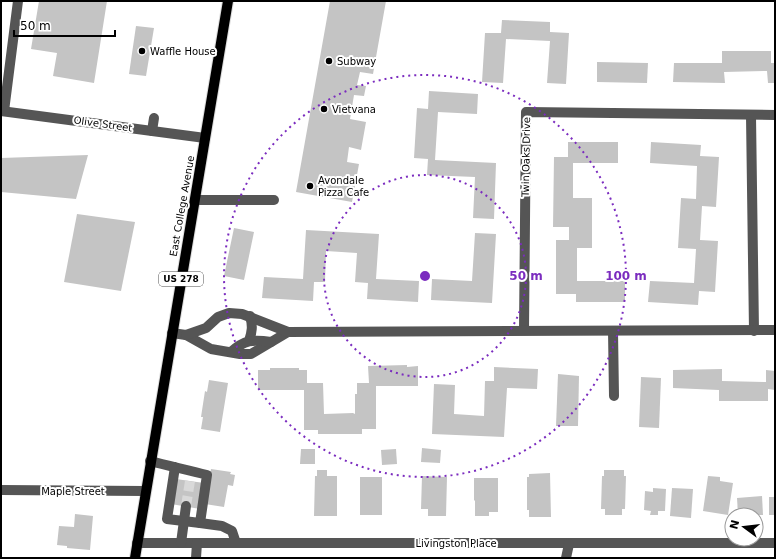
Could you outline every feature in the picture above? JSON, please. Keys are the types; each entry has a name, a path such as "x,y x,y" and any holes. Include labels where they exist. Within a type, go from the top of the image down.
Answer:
{"main road":[{"name":"East College Avenue","path":"135,558 228,1"}],"street":[{"path":"2,111 18,1"},
{"name":"Olive Street","path":"2,111 206,138"},
{"name":"Twin Oaks Drive","path":"524,330 526,112 751,116 775,115"},
{"path":"751,116 754,331"},
{"path":"152,131 154,118"},
{"path":"195,200 274,200"},
{"path":"186,335 206,328 218,317 229,313 250,316 288,332 775,330"},
{"path":"248,341 252,333 250,316"},
{"path":"613,331 614,396"},
{"path":"172,333 186,335 211,349 240,354 252,354 288,332"},
{"path":"231,352 239,345 248,341 260,340 271,342"},
{"path":"150,461 175,467 191,476 207,475 200,523"},
{"path":"175,467 167,519 222,526 232,531 236,543"},
{"name":"Maple Street","path":"1,490 145,491"},
{"path":"181,543 186,506"},
{"name":"Livingston Place","path":"137,543 775,543"},
{"path":"196,558 197,543"},
{"path":"566,558 569,544"}],"building":[{"path":"39,1 107,1 94,83 53,76 57,53 31,49"},
{"path":"330,1 386,1 373,74 360,72 357,85 366,86 364,96 354,95 350,119 366,122 361,150 349,147 347,162 359,164 352,202 296,192"},
{"path":"502,20 550,22 550,32 569,33 566,84 547,83 550,41 506,39 503,83 482,82 485,33 501,33"},
{"name":"Waffle House","path":"136,26 154,28 146,76 129,74"},
{"path":"722,51 771,51 771,63 775,63 775,83 768,83 767,71 724,72 725,83 673,82 674,63 722,63"},
{"path":"597,62 648,63 647,83 597,82"},
{"path":"429,91 478,94 477,114 438,112 435,160 496,163 494,219 473,218 475,177 427,175 428,159 414,158 417,108 428,109"},
{"path":"568,142 618,142 618,163 573,163 573,198 592,198 592,248 577,248 577,281 625,281 625,302 576,302 576,294 556,294 556,240 569,240 569,227 553,227 554,157 568,157"},
{"path":"651,142 701,145 700,156 719,157 716,207 702,206 700,240 718,241 715,292 699,291 698,305 648,302 650,281 694,283 696,249 678,248 681,198 696,199 697,166 650,163"},
{"path":"88,155 76,199 1,192 1,158"},
{"path":"77,214 135,222 121,291 64,282"},
{"path":"234,228 254,232 244,280 224,276"},
{"path":"306,230 379,234 376,279 419,281 418,302 367,299 368,283 355,282 357,253 326,251 325,282 314,282 313,301 262,298 264,277 303,279"},
{"path":"475,233 496,234 492,303 431,300 432,279 472,281"},
{"path":"407,365 407,367 418,366 418,386 376,386 376,429 362,429 362,434 318,434 318,430 304,430 304,390 258,390 258,370 270,370 270,368 299,368 299,370 307,370 307,383 323,383 324,414 355,414 355,394 357,394 357,383 369,383 368,366"},
{"path":"494,367 538,369 537,389 507,388 504,437 432,434 434,384 455,385 454,414 484,416 485,381 494,381"},
{"path":"722,369 722,381 766,382 766,370 775,371 775,390 768,389 768,401 719,401 719,390 673,388 673,370"},
{"path":"558,374 579,376 578,426 556,426"},
{"path":"641,377 661,378 659,428 639,427"},
{"path":"209,380 228,383 220,432 201,429 203,417 201,417 205,391 207,392"},
{"path":"422,448 441,450 440,463 421,462"},
{"path":"301,449 315,449 315,464 300,464"},
{"path":"396,449 397,464 382,465 381,450"},
{"path":"211,469 231,472 230,474 235,475 233,486 228,485 224,507 205,504"},
{"path":"317,470 327,470 327,476 337,476 337,516 314,516 315,476 317,476"},
{"path":"604,470 624,470 624,476 626,476 625,509 622,509 622,515 605,515 605,509 601,509 602,476 604,476"},
{"path":"550,473 551,517 529,517 529,510 527,510 527,477 529,477 529,474"},
{"path":"422,476 447,477 446,516 428,516 428,509 421,509"},
{"path":"708,476 720,477 720,481 733,483 729,507 724,507 724,514 703,511"},
{"path":"360,477 382,477 382,515 360,515"},
{"path":"474,478 498,478 498,512 489,512 489,516 475,516"},
{"path":"176,479 204,483 200,509 171,504"},
{"path":"653,488 666,489 665,511 658,511 658,515 650,515 651,511 644,510 645,491 653,492"},
{"path":"672,488 693,489 691,518 670,516"},
{"path":"762,496 763,507 738,507 737,498"},
{"path":"769,497 775,497 775,515 769,515"},
{"path":"75,514 93,516 90,550 67,548 67,546 57,545 59,526 74,527"}],"tunnel":[{"path":"186,506 190,481"}],"place":[{"name":"Waffle House","path":"142,51"},
{"name":"Subway","path":"329,61"},
{"name":"Vietvana","path":"324,109"},
{"name":"Avondale Pizza Cafe","path":"310,186"}]}
